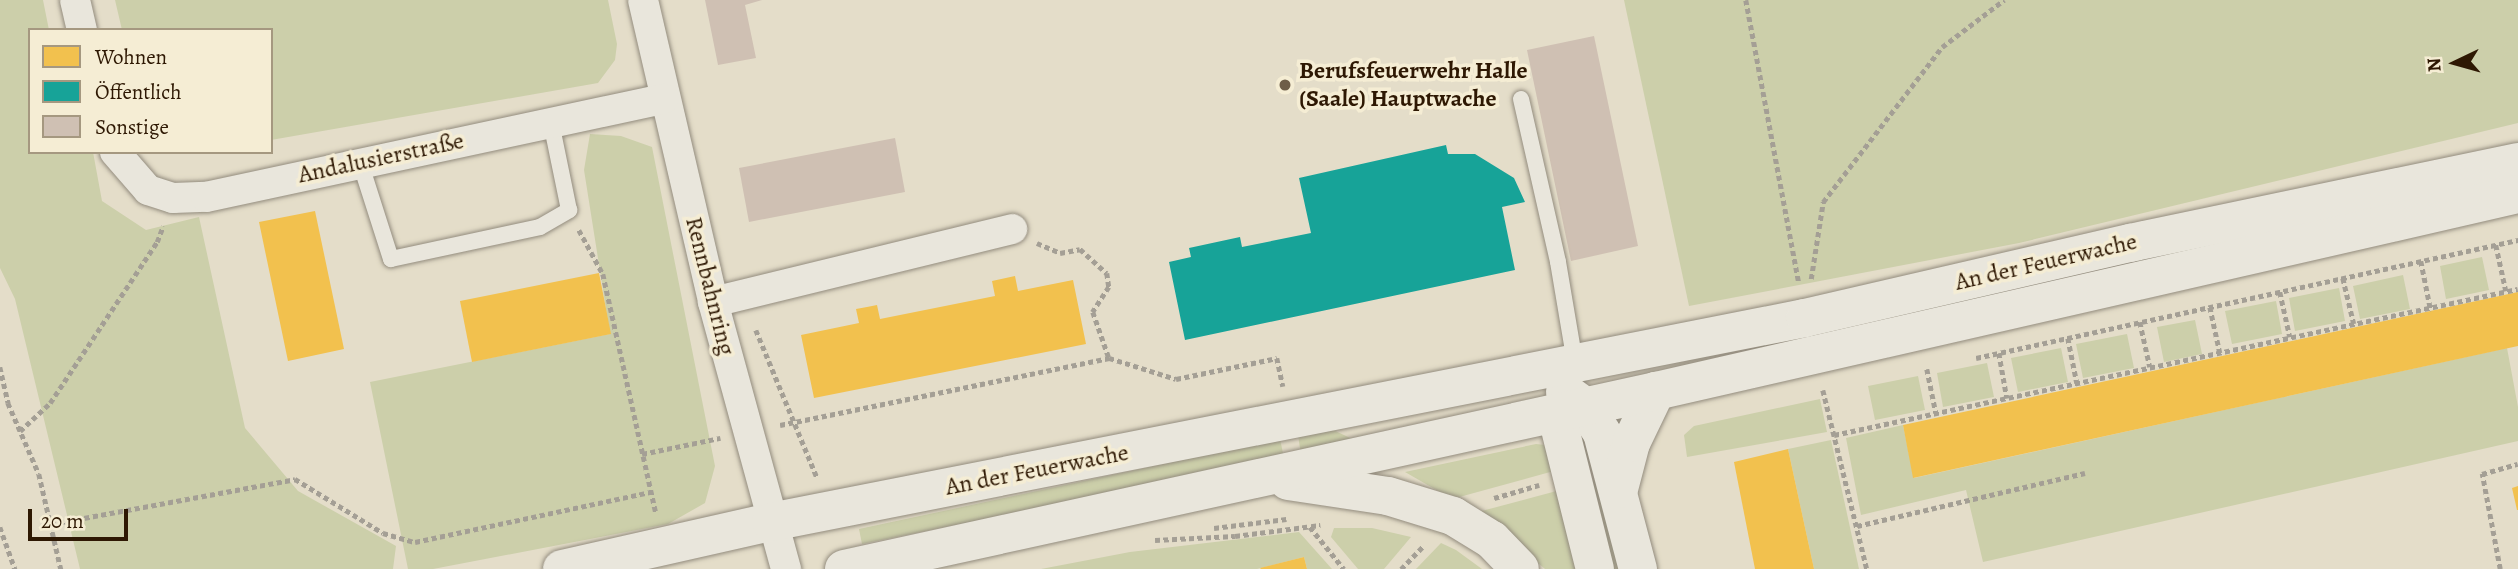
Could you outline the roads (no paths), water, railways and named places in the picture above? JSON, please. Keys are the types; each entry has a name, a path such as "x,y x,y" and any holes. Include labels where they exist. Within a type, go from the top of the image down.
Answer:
{"street":[{"path":"75,0 82,28"},
{"name":"Rennbahnring","path":"643,0 713,302 786,569"},
{"name":"Andalusierstraße","path":"117,154 148,190 173,198 206,197 664,99"},
{"name":"An der Feuerwache","path":"844,569 1265,478 1569,393 2518,162"},
{"name":"An der Feuerwache","path":"562,569 771,522 1512,377 1569,393 1656,391 1810,335 2518,194"},
{"path":"713,302 1012,229"},
{"path":"1619,489 1631,443 1656,391"},
{"path":"1569,393 1602,433 1619,489 1638,569"},
{"path":"1569,393 1595,569"},
{"path":"1265,478 1388,496 1452,516 1492,540 1520,569"}],"lane":[{"path":"1521,99 1558,262 1569,393"},
{"path":"360,162 391,259 540,227 569,211 551,122"}],"place":[{"name":"Berufsfeuerwehr Halle (Saale) Hauptwache","path":"1285,85"}]}
